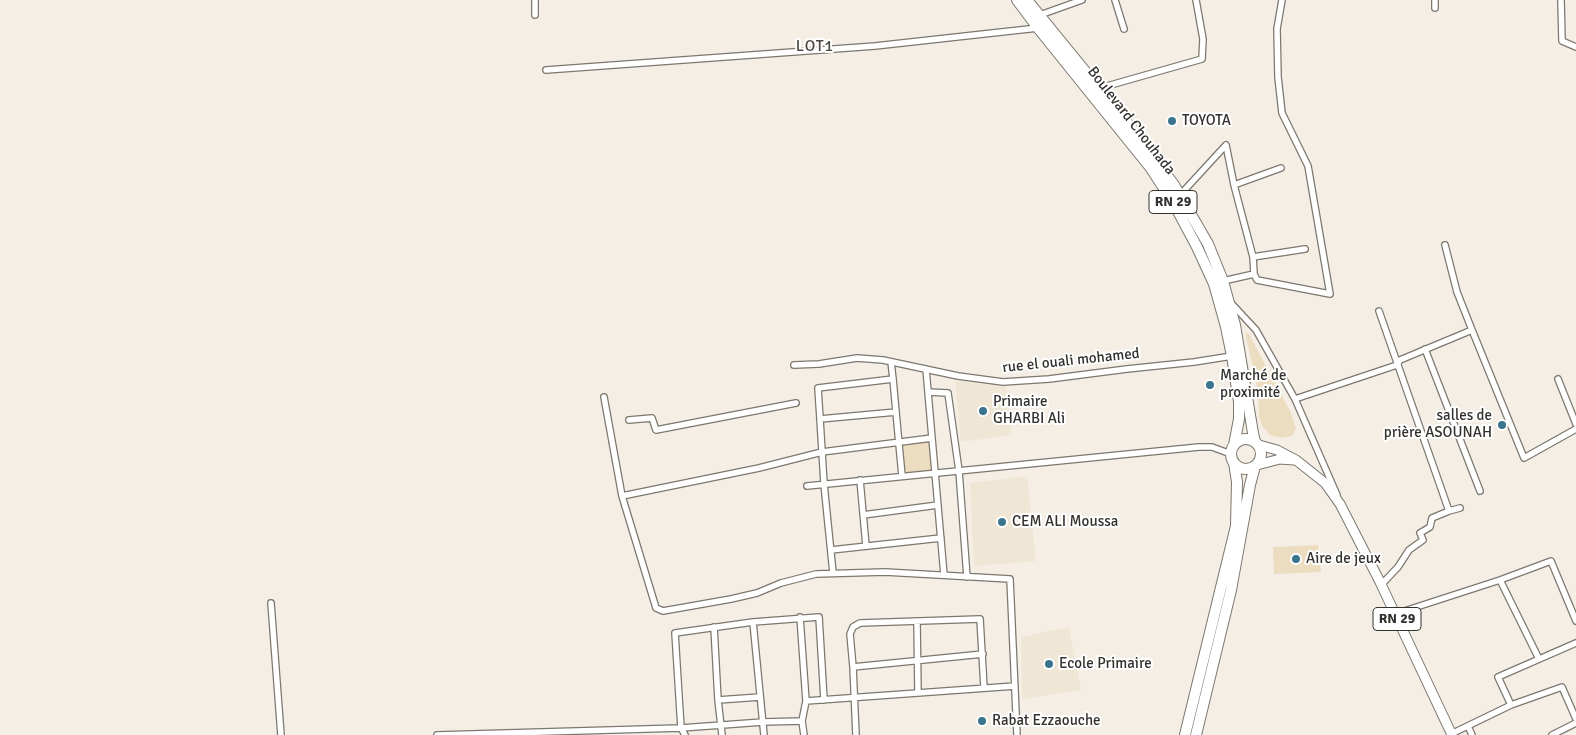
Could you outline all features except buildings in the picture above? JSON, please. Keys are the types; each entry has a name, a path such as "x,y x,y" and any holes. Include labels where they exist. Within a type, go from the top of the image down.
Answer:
{"highway":[{"name":"Boulevard Chouhada","path":"1017,0 1034,17 1038,28 1150,167 1173,202 1197,247 1214,284 1232,356 1239,402 1239,419 1233,454"},
{"name":"RN 29","path":"1027,0 1034,17 1100,88 1137,135 1180,195 1208,244 1223,282 1235,325 1253,433 1257,444"},
{"path":"1196,735 1231,590 1256,466 1262,454 1257,444 1247,439 1238,442 1233,454 1237,466 1246,469 1256,466"},
{"name":"RN 29","path":"1185,735 1236,526 1237,482 1233,454"}],"main road":[{"path":"1257,444 1277,450 1296,460"},
{"path":"1256,466 1280,459 1296,460"},
{"name":"RN 29","path":"1296,460 1325,483 1340,504 1395,614 1451,734"}],"street":[{"path":"535,0 535,15"},
{"path":"1034,17 1082,0"},
{"path":"1116,0 1124,29"},
{"path":"1100,88 1202,58 1203,39 1196,0"},
{"path":"1180,195 1226,145 1234,185 1253,257 1254,274 1257,280 1330,294 1308,166 1282,112 1278,77 1277,29 1282,0"},
{"path":"1434,0 1435,8"},
{"path":"1561,0 1562,42 1576,46"},
{"path":"546,70 876,46 1038,28"},
{"path":"1234,185 1281,168"},
{"path":"1446,245 1457,292 1524,458 1576,429"},
{"path":"1253,257 1305,249"},
{"path":"1223,282 1254,274"},
{"path":"1228,300 1256,330 1295,399 1340,504"},
{"path":"1379,310 1449,511"},
{"path":"1295,399 1397,365 1400,360 1425,348 1472,330"},
{"path":"1425,348 1480,491"},
{"name":"rue el ouali mohamed","path":"794,365 819,364 857,358 891,362 958,376 1003,382 1049,379 1232,356"},
{"path":"891,362 902,476"},
{"path":"926,369 944,576"},
{"path":"833,573 824,484 818,388 893,379"},
{"path":"1558,379 1576,424"},
{"path":"928,392 948,393 958,470 967,577"},
{"path":"604,397 622,496 656,608 663,611 731,600 807,576 833,573 867,572 1010,579 1018,735"},
{"path":"630,420 652,418 656,430 796,403"},
{"path":"820,419 896,412"},
{"path":"622,496 759,468 822,452 932,438"},
{"path":"807,486 1199,447 1212,447 1233,454"},
{"path":"860,480 866,546"},
{"path":"863,515 938,505"},
{"path":"1381,585 1398,567 1409,550 1423,540 1420,533 1430,527 1432,518 1460,508"},
{"path":"831,550 941,538"},
{"path":"1395,614 1500,580 1551,560 1576,621"},
{"path":"1500,580 1538,659"},
{"path":"271,603 281,735"},
{"path":"800,617 806,701 802,721 804,735"},
{"path":"685,735 681,728 675,633 753,622 819,617 824,700"},
{"path":"856,735 850,634 853,627 860,623 980,619 984,688"},
{"path":"916,621 918,693"},
{"path":"753,622 764,735"},
{"path":"714,627 722,735"},
{"path":"1511,705 1498,677 1576,643"},
{"path":"853,667 917,659 983,654"},
{"path":"806,701 1015,686"},
{"path":"1451,734 1511,705 1562,687 1576,719"},
{"path":"718,700 760,697"},
{"path":"438,735 681,728 802,721"},
{"path":"1552,735 1576,723"},
{"path":"1468,726 1472,735"}],"shaded area":[{"path":"1245,332 1249,334 1291,413 1296,428 1292,436 1282,438 1270,435 1262,426 1259,416 1258,391"},
{"name":"Primaire GHARBI Ali","path":"955,381 1006,386 1012,435 961,442"},
{"path":"930,440 932,471 903,474 901,445"},
{"name":"CEM ALI Moussa","path":"1027,476 1036,561 974,566 970,483"},
{"name":"Aire de jeux","path":"1318,545 1321,572 1274,574 1273,547"},
{"name":"Ecole Primaire","path":"1069,627 1081,690 1022,699 1021,637"}],"place":[{"name":"TOYOTA","path":"1172,121"},
{"name":"Marché de proximité","path":"1210,385"},
{"name":"Primaire GHARBI Ali","path":"983,411"},
{"name":"salles de prière ASOUNAH","path":"1502,425"},
{"name":"CEM ALI Moussa","path":"1002,522"},
{"name":"Aire de jeux","path":"1296,559"},
{"name":"Ecole Primaire","path":"1049,664"},
{"name":"Rabat Ezzaouche","path":"982,721"}],"district":[{"name":"LOT1","path":"815,47"}]}
